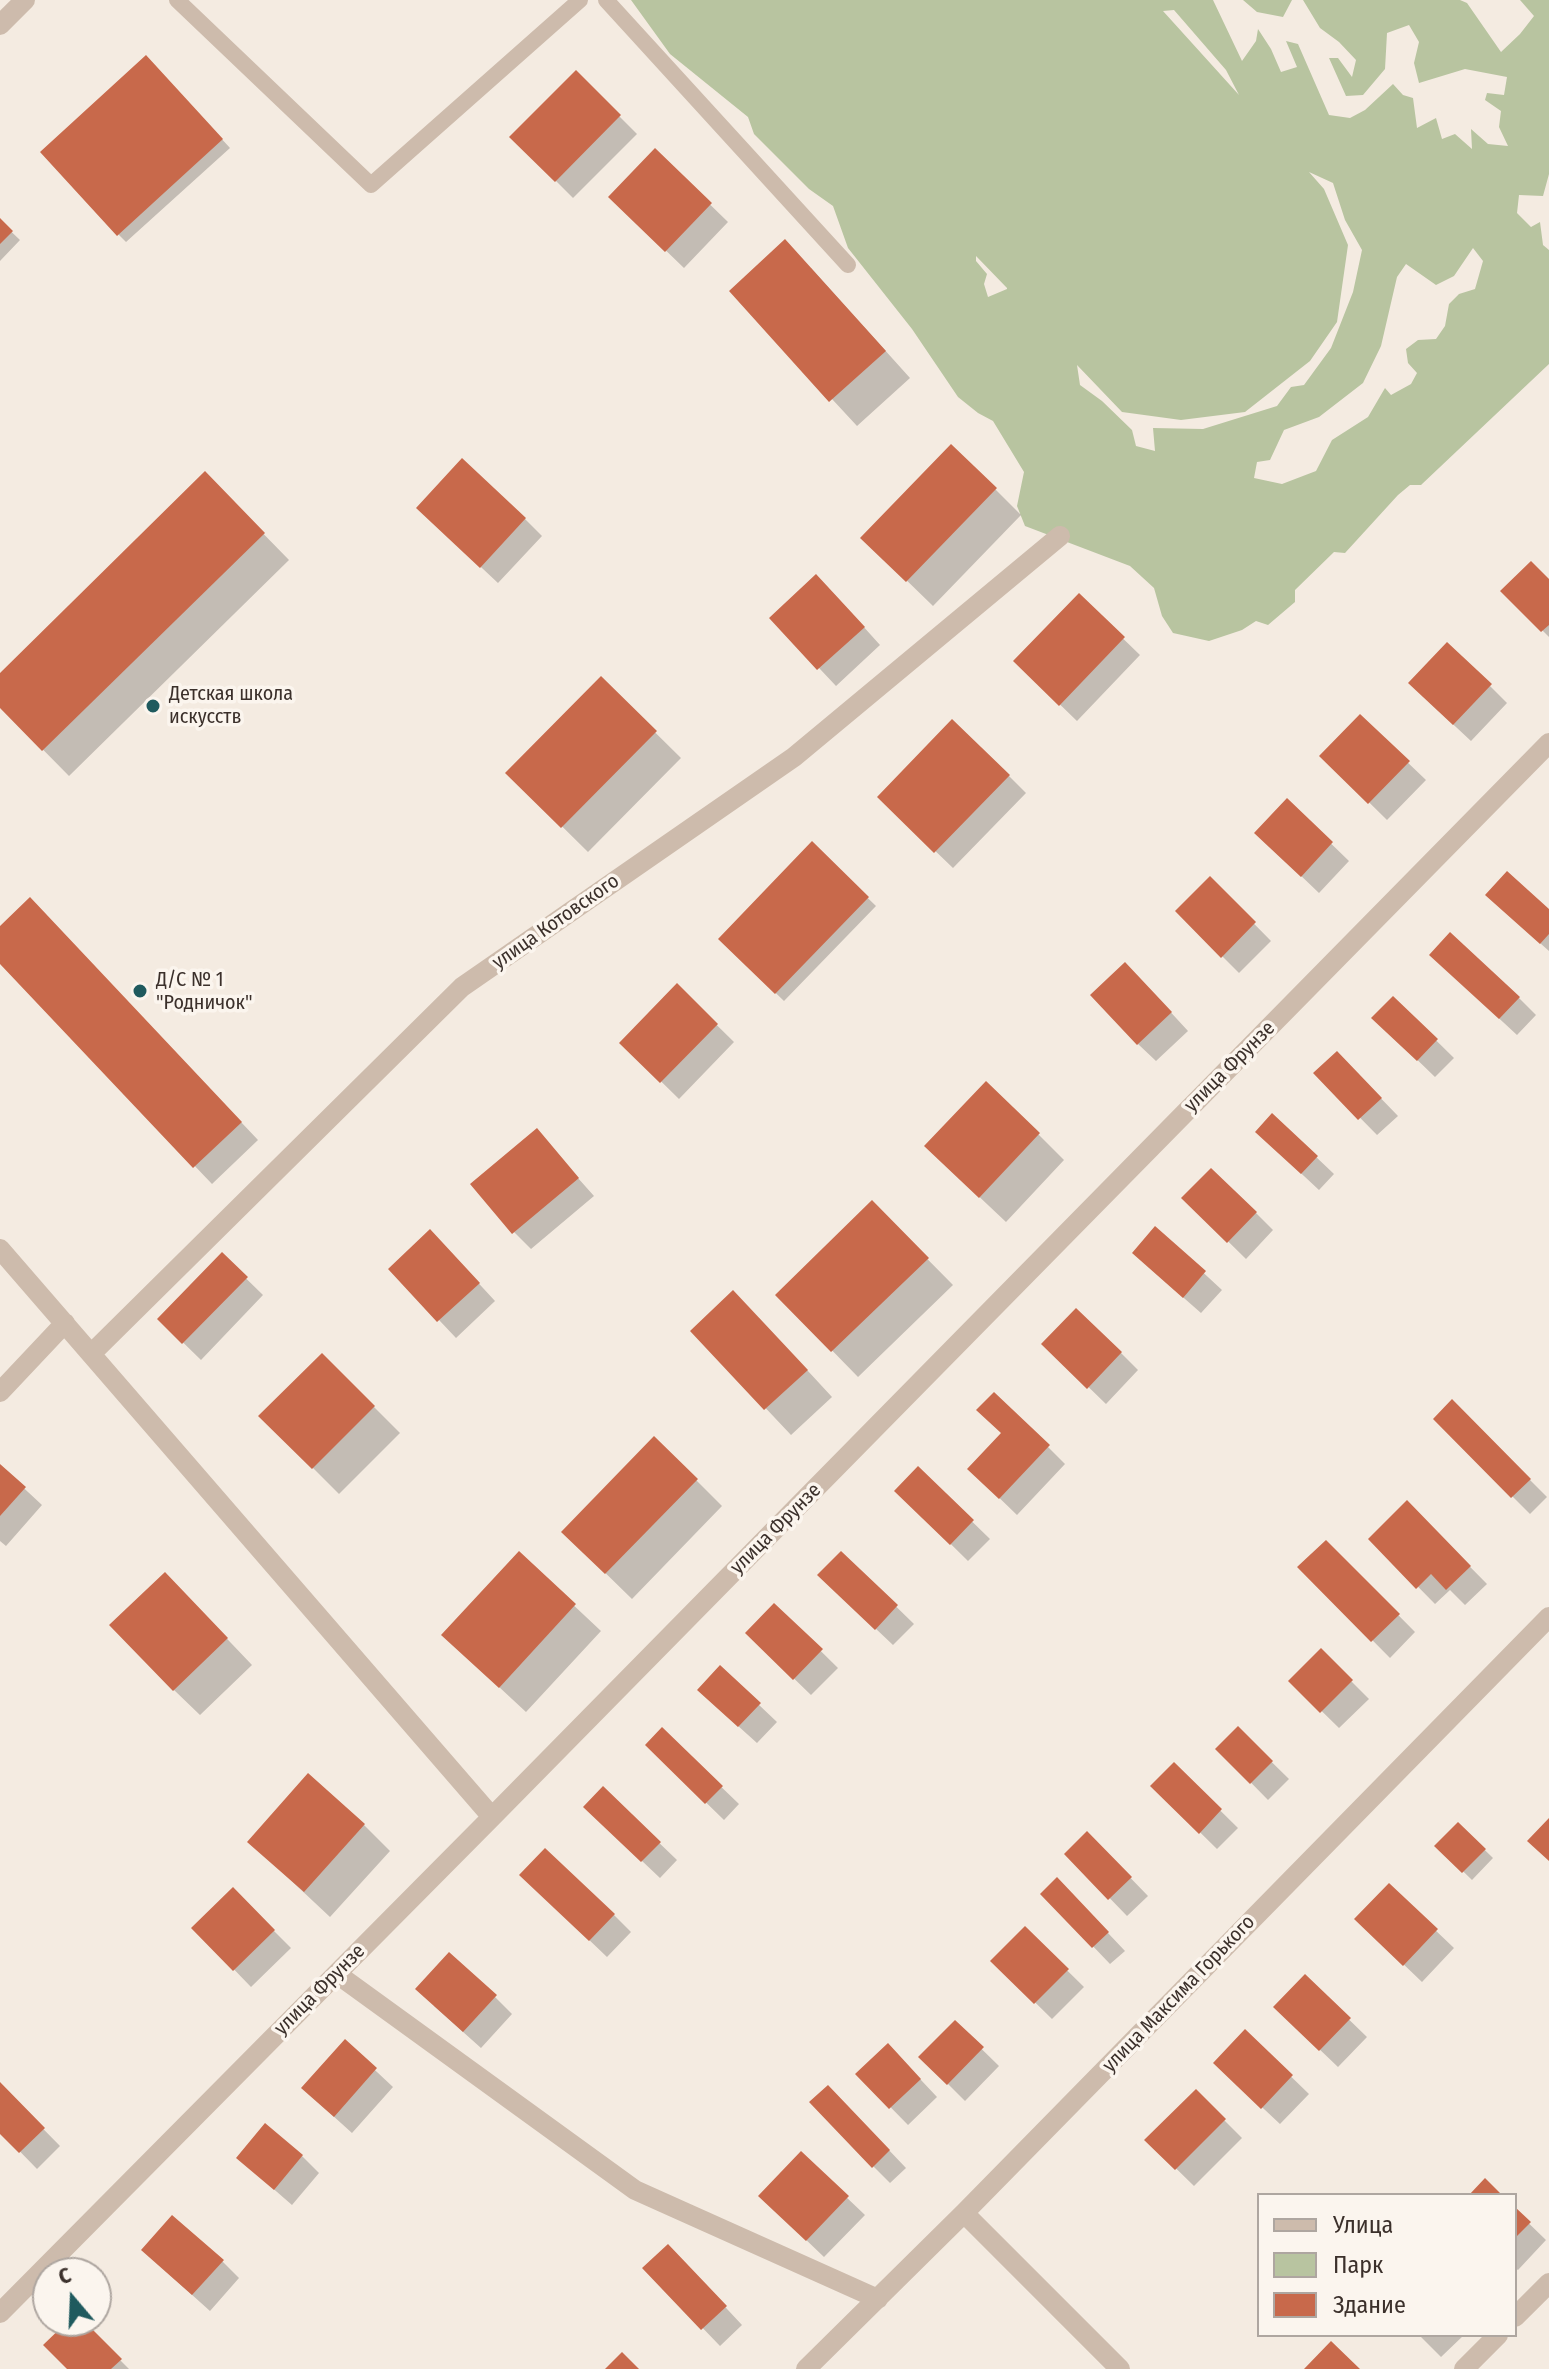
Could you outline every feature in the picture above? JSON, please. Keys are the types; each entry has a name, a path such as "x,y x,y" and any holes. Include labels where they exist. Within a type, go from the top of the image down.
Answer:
{"street":[{"path":"0,25 25,0"},
{"name":"улица Котовского","path":"91,1354 462,987 794,757 1060,536"},
{"name":"улица Фрунзе","path":"0,2313 1549,743"},
{"path":"0,1249 492,1817"},
{"path":"0,1392 65,1323"},
{"name":"улица Максима Горького","path":"806,2369 964,2213 1549,1617"},
{"path":"337,1974 635,2190 878,2299"},
{"path":"964,2213 1120,2369"},
{"path":"1517,2315 1549,2283"},
{"path":"1464,2369 1496,2337"}],"lane":[{"path":"177,0 371,185 580,0"},
{"path":"606,0 848,265"}],"green space":[{"path":"631,0 1213,0 1242,61 1256,41 1258,29 1281,72 1297,67 1286,41 1298,44 1329,115 1350,118 1365,110 1393,84 1403,95 1413,98 1417,128 1436,118 1442,139 1455,134 1472,149 1471,129 1488,144 1508,146 1499,127 1501,111 1485,100 1487,93 1504,95 1507,77 1465,69 1419,83 1414,63 1419,42 1409,25 1387,33 1385,69 1363,95 1346,96 1329,58 1338,58 1352,77 1356,60 1320,28 1303,0 1460,0 1467,3 1501,52 1534,16 1520,0 1549,0 1549,174 1543,196 1519,195 1517,213 1531,227 1540,222 1543,245 1549,250 1549,364 1421,485 1410,485 1398,495 1345,553 1334,552 1295,590 1295,602 1268,625 1256,621 1242,630 1209,641 1173,633 1162,616 1154,588 1130,566 1025,526 1017,506 1024,472 993,421 958,397 912,329 848,248 833,206 809,189 754,134 748,117 670,54","holes":["1174,10 1226,70 1239,95 1163,11","1309,172 1333,183 1345,220 1362,250 1353,292 1331,348 1304,385 1291,387 1277,406 1203,429 1153,428 1155,451 1136,446 1132,430 1080,385 1077,365 1122,412 1181,420 1245,412 1310,361 1337,322 1348,245 1324,189","1473,248 1483,261 1475,289 1459,294 1449,304 1445,326 1436,339 1418,340 1406,349 1408,363 1417,373 1411,384 1391,395 1385,388 1368,417 1332,440 1316,471 1282,484 1254,478 1257,462 1270,460 1284,430 1319,417 1363,383 1381,346 1397,277 1406,264 1436,285 1454,276","976,256 1007,289 988,297 984,284 987,274 976,261"]},
{"path":"1243,0 1292,0 1283,17 1257,12"}],"building":[{"path":"146,55 223,139 117,236 40,152"},
{"path":"576,70 621,115 555,182 509,137"},
{"path":"655,148 712,203 665,252 608,197"},
{"path":"0,218 13,231 0,244"},
{"path":"785,239 886,351 829,402 729,291"},
{"path":"951,444 997,488 906,582 860,538"},
{"path":"462,458 526,518 480,568 416,508"},
{"path":"205,471 265,533 42,751 0,708 0,673"},
{"path":"1531,561 1549,579 1549,625 1541,632 1500,591"},
{"path":"816,574 865,627 817,670 769,618"},
{"path":"1079,593 1125,637 1059,706 1013,661"},
{"path":"1447,642 1492,684 1453,725 1408,683"},
{"path":"601,676 657,731 561,828 505,773"},
{"path":"1360,714 1410,761 1368,804 1319,756"},
{"path":"952,719 1010,775 934,853 877,797"},
{"path":"1287,798 1333,842 1301,877 1254,833"},
{"path":"812,841 869,897 775,994 718,939"},
{"path":"1507,871 1549,909 1549,934 1540,944 1485,895"},
{"path":"1210,876 1256,922 1221,958 1175,911"},
{"path":"30,897 242,1122 193,1168 0,964 0,926"},
{"path":"1450,932 1520,997 1499,1019 1429,955"},
{"path":"1125,962 1172,1012 1137,1045 1090,995"},
{"path":"677,983 718,1024 660,1083 619,1043"},
{"path":"1393,996 1438,1039 1417,1061 1371,1018"},
{"path":"1337,1051 1382,1098 1358,1120 1313,1073"},
{"path":"986,1081 1040,1133 979,1198 924,1146"},
{"path":"1272,1113 1318,1156 1301,1174 1255,1132"},
{"path":"537,1128 579,1178 512,1234 470,1184"},
{"path":"1211,1168 1257,1212 1227,1243 1181,1198"},
{"path":"872,1200 929,1258 831,1352 775,1295"},
{"path":"1155,1226 1206,1271 1183,1298 1132,1253"},
{"path":"430,1229 480,1283 437,1322 388,1269"},
{"path":"222,1252 248,1277 182,1344 157,1319"},
{"path":"733,1290 808,1370 764,1410 690,1331"},
{"path":"1076,1308 1122,1352 1087,1389 1041,1344"},
{"path":"322,1353 375,1406 312,1469 258,1416"},
{"path":"994,1392 1050,1445 999,1499 967,1469 1001,1433 976,1410"},
{"path":"1452,1399 1531,1479 1511,1498 1433,1419"},
{"path":"654,1436 698,1479 605,1574 561,1532"},
{"path":"0,1464 26,1487 0,1516"},
{"path":"918,1466 974,1520 950,1545 894,1491"},
{"path":"1407,1500 1471,1566 1446,1590 1431,1574 1416,1589 1368,1539"},
{"path":"1326,1540 1400,1614 1371,1642 1297,1567"},
{"path":"519,1551 576,1604 499,1688 441,1635"},
{"path":"841,1551 898,1605 875,1630 817,1575"},
{"path":"165,1572 228,1638 173,1691 109,1625"},
{"path":"774,1603 823,1649 793,1680 745,1633"},
{"path":"1321,1648 1353,1680 1320,1713 1288,1681"},
{"path":"720,1665 761,1703 738,1727 697,1690"},
{"path":"1238,1726 1273,1761 1250,1784 1215,1749"},
{"path":"662,1727 723,1786 705,1804 645,1745"},
{"path":"1174,1762 1222,1809 1199,1834 1150,1786"},
{"path":"308,1773 365,1824 304,1892 247,1842"},
{"path":"603,1786 661,1842 641,1862 583,1807"},
{"path":"1549,1818 1549,1861 1527,1841"},
{"path":"1458,1822 1486,1849 1462,1873 1434,1846"},
{"path":"1087,1831 1132,1877 1108,1900 1064,1854"},
{"path":"545,1848 615,1914 589,1941 519,1875"},
{"path":"1057,1877 1109,1932 1092,1948 1040,1894"},
{"path":"1389,1883 1438,1929 1403,1966 1354,1919"},
{"path":"233,1887 275,1930 233,1971 191,1928"},
{"path":"1025,1926 1069,1969 1034,2004 990,1961"},
{"path":"449,1952 497,1995 463,2032 415,1989"},
{"path":"1305,1974 1351,2018 1319,2051 1273,2007"},
{"path":"955,2020 984,2047 947,2085 918,2057"},
{"path":"1245,2029 1293,2075 1261,2109 1213,2063"},
{"path":"345,2039 377,2068 334,2117 301,2088"},
{"path":"888,2043 921,2079 889,2109 855,2074"},
{"path":"0,2082 45,2128 19,2153 0,2134"},
{"path":"828,2085 890,2150 872,2168 809,2102"},
{"path":"1196,2089 1226,2119 1175,2170 1144,2140"},
{"path":"265,2123 303,2155 274,2190 236,2158"},
{"path":"801,2151 849,2196 806,2241 758,2196"},
{"path":"1485,2178 1500,2193 1471,2193"},
{"path":"1517,2209 1531,2222 1517,2236"},
{"path":"172,2215 224,2260 192,2295 141,2250"},
{"path":"668,2244 727,2306 701,2330 642,2268"},
{"path":"51,2337 100,2337 122,2359 111,2369 67,2369 43,2345"},
{"path":"1331,2341 1360,2369 1304,2369"},
{"path":"622,2352 639,2369 605,2369"}],"place":[{"name":"Детская школа искусств","path":"153,706"},
{"name":"Д/С № 1 \"Родничок\"","path":"140,991"}]}
